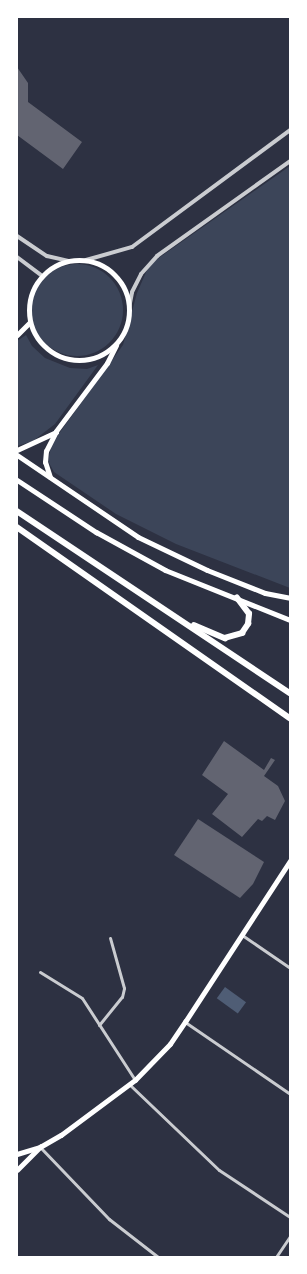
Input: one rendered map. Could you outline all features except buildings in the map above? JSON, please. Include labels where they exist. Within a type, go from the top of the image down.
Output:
[{"type":"highway","points":[[17,511],[290,693]]},
{"type":"highway","points":[[17,526],[290,718]]},
{"type":"highway","points":[[182,621],[225,638],[238,636],[246,630],[249,620],[247,609],[237,598]]},
{"type":"main road","points":[[50,477],[45,462],[46,451],[56,431],[107,363],[126,326],[129,308],[126,291],[116,276],[102,265],[86,260],[70,260],[54,266],[42,276],[31,296],[29,306],[30,322],[44,346],[68,359],[95,358],[117,342]]},
{"type":"main road","points":[[17,335],[30,322]]},
{"type":"main road","points":[[17,450],[56,431]]},
{"type":"main road","points":[[17,455],[138,537],[207,570],[266,593],[290,598]]},
{"type":"main road","points":[[17,480],[96,532],[165,570],[290,620]]},
{"type":"main road","points":[[17,1154],[40,1146],[61,1135],[130,1085],[170,1044],[290,862]]},
{"type":"main road","points":[[17,1170],[40,1146]]},
{"type":"street","points":[[86,260],[132,247],[290,130]]},
{"type":"street","points":[[129,308],[132,292],[140,274],[157,256],[290,161]]},
{"type":"street","points":[[17,236],[47,256],[70,260]]},
{"type":"street","points":[[17,257],[42,276]]},
{"type":"street","points":[[242,935],[290,968]]},
{"type":"street","points":[[99,1024],[122,997],[124,988],[110,938]]},
{"type":"street","points":[[40,972],[82,998],[135,1080]]},
{"type":"street","points":[[185,1022],[290,1094]]},
{"type":"street","points":[[130,1085],[219,1170],[290,1217]]},
{"type":"street","points":[[40,1146],[108,1218],[158,1257]]},
{"type":"street","points":[[276,1257],[290,1236]]},
{"type":"shaded area","points":[[290,166],[290,588],[176,544],[116,514],[54,472],[48,461],[51,447],[58,435],[123,345],[137,293],[147,270],[153,262]]},
{"type":"shaded area","points":[[77,264],[94,268],[109,278],[119,293],[123,310],[119,327],[109,342],[94,352],[77,356],[60,352],[45,342],[35,327],[31,310],[35,293],[45,278],[60,268]]},
{"type":"shaded area","points":[[26,335],[32,346],[45,358],[70,368],[87,369],[98,365],[55,424],[33,441],[17,446],[17,341]]},
{"type":"shaded area","points":[[225,987],[246,1002],[238,1014],[217,998]]}]
